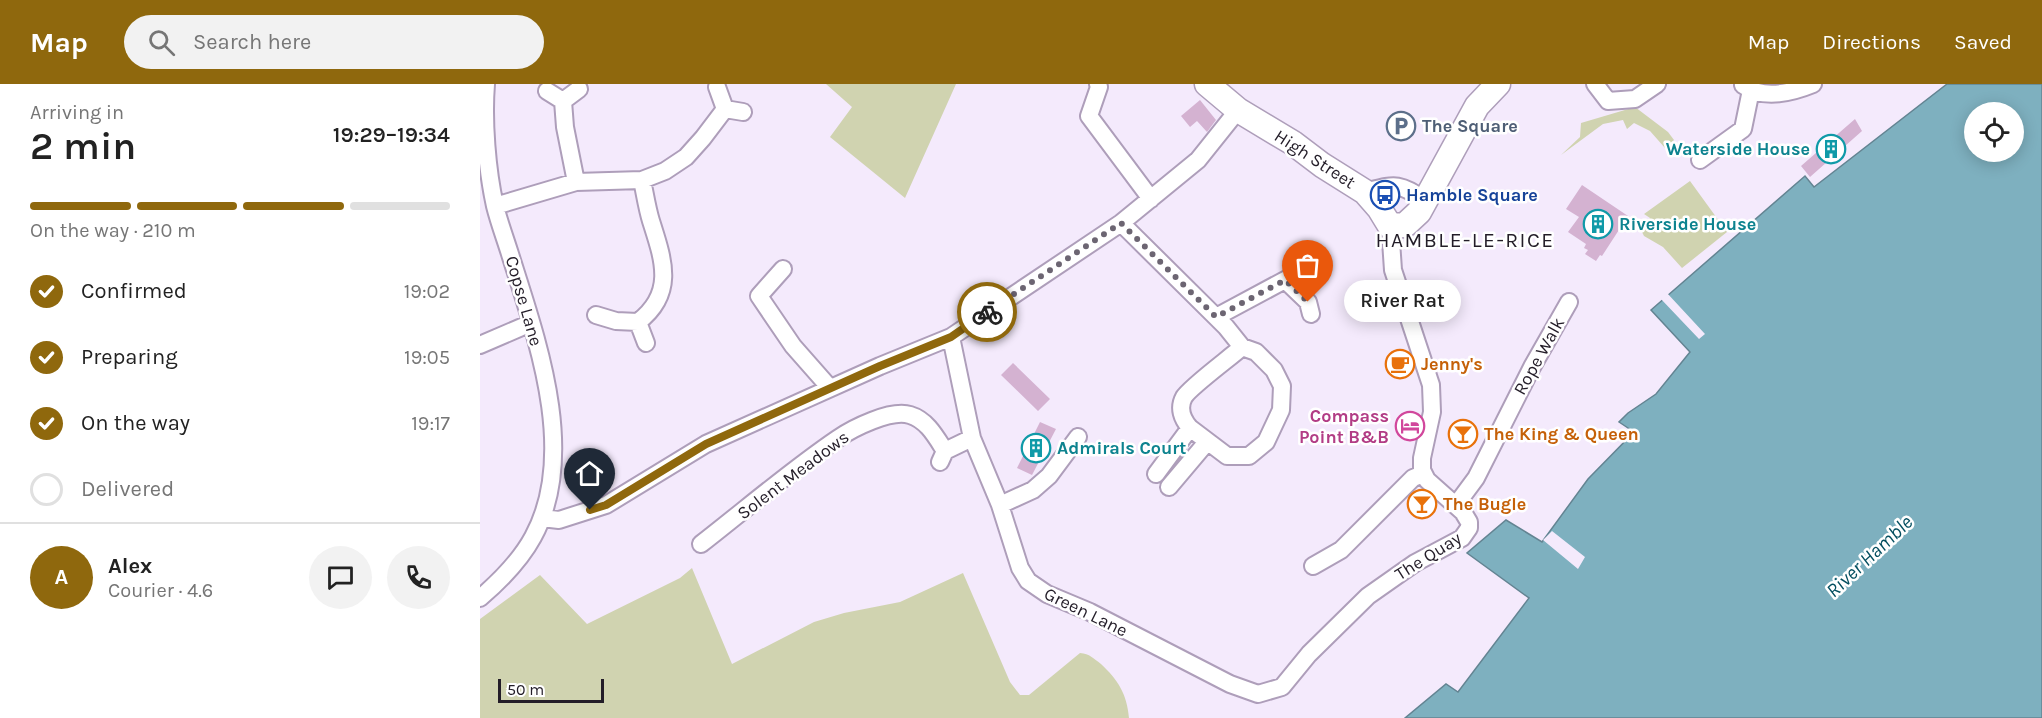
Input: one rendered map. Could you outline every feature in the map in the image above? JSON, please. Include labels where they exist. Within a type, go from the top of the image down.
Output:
[{"type":"main road","name":"High Street","points":[[1207,84],[1238,110],[1293,143],[1322,165],[1365,192]]},
{"type":"main road","points":[[1365,192],[1379,208],[1390,226],[1405,225],[1415,217],[1426,201],[1477,106],[1498,84]]},
{"type":"street","name":"Copse Lane","points":[[480,598],[519,559],[534,536],[542,518],[552,472],[552,429],[545,375],[495,206],[488,155],[486,84]]},
{"type":"street","points":[[1098,84],[1089,116],[1151,199]]},
{"type":"street","points":[[1595,84],[1608,101],[1635,99],[1657,84]]},
{"type":"street","points":[[1700,160],[1743,129],[1747,87],[1771,93],[1795,92],[1813,84]]},
{"type":"street","points":[[717,87],[725,109]]},
{"type":"street","points":[[563,101],[579,90]]},
{"type":"street","points":[[547,92],[563,101]]},
{"type":"street","points":[[563,101],[565,127],[576,182]]},
{"type":"street","points":[[495,206],[576,182],[642,180],[665,171],[686,157],[725,109]]},
{"type":"street","points":[[725,109],[742,112]]},
{"type":"street","points":[[542,518],[559,520],[606,505],[706,444],[951,337],[1121,223],[1198,160],[1238,110]]},
{"type":"street","points":[[596,315],[616,321],[638,322],[657,302],[664,278],[661,250],[642,180]]},
{"type":"street","name":"High Street","points":[[1365,192],[1394,184],[1407,188],[1426,201]]},
{"type":"street","points":[[1121,223],[1216,317],[1242,347],[1256,352],[1274,370],[1281,386],[1281,410],[1266,441],[1249,456],[1227,456],[1190,428],[1180,409],[1184,396],[1242,347]]},
{"type":"street","points":[[1313,566],[1341,550],[1410,481],[1423,474],[1421,465],[1432,412],[1431,385],[1393,270],[1390,226]]},
{"type":"street","points":[[783,269],[759,296],[793,346],[830,388]]},
{"type":"street","points":[[1216,317],[1285,280],[1308,302],[1311,314]]},
{"type":"street","name":"Rope Walk","points":[[1456,505],[1476,478],[1532,367],[1569,302]]},
{"type":"street","points":[[638,322],[646,343]]},
{"type":"street","points":[[480,345],[531,323]]},
{"type":"street","name":"Green Lane","points":[[951,337],[972,438],[1000,505],[1020,568],[1028,581],[1047,594],[1090,612],[1230,684],[1258,694],[1282,687]]},
{"type":"street","name":"Solent Meadows","points":[[701,544],[837,439],[878,419],[900,414],[911,415],[923,422],[933,432],[942,457],[972,438]]},
{"type":"street","points":[[1156,474],[1190,428]]},
{"type":"street","points":[[1000,505],[1032,490],[1049,476],[1078,437]]},
{"type":"street","points":[[1169,487],[1207,442]]},
{"type":"street","name":"The Quay","points":[[1282,687],[1309,654],[1368,596],[1415,563],[1456,541],[1466,533],[1469,522],[1456,505],[1434,488],[1423,474]]},
{"type":"green space","points":[[826,84],[956,84],[905,198],[830,137],[852,107]]},
{"type":"green space","points":[[1635,107],[1668,132],[1674,140],[1665,148],[1650,131],[1634,123],[1627,129],[1623,120],[1603,124],[1561,155],[1580,137],[1581,123]]},
{"type":"green space","points":[[1690,181],[1727,232],[1682,268],[1663,247],[1644,236],[1642,232],[1650,218],[1644,214]]},
{"type":"green space","points":[[692,568],[732,664],[814,622],[844,613],[900,602],[963,573],[1010,682],[1020,695],[1029,695],[1080,653],[1101,664],[1117,682],[1124,695],[1129,718],[480,718],[480,619],[540,575],[587,624],[680,578]]},
{"type":"water","name":"River Hamble","points":[[1947,84],[2042,84],[2042,718],[1405,718],[1446,684],[1458,692],[1529,598],[1467,553],[1506,520],[1542,542],[1588,479],[1634,432],[1619,422],[1656,394],[1690,352],[1651,310],[1805,176],[1814,187]]},
{"type":"pier","points":[[1667,293],[1705,334],[1699,339],[1660,298]]},
{"type":"pier","points":[[1552,531],[1585,557],[1578,569],[1543,540]]},
{"type":"building","points":[[1200,100],[1216,120],[1207,132],[1197,121],[1190,127],[1181,116]]},
{"type":"building","name":"Waterside House","points":[[1855,119],[1862,131],[1810,177],[1801,166]]},
{"type":"building","name":"Riverside House","points":[[1582,185],[1628,216],[1602,256],[1600,255],[1596,261],[1585,254],[1588,250],[1584,248],[1586,244],[1568,232],[1579,217],[1566,209]]},
{"type":"building","name":"Admirals Court","points":[[1013,363],[1050,399],[1038,411],[1001,375]]},
{"type":"building","name":"Admirals Court","points":[[1040,422],[1056,429],[1032,475],[1017,468]]},
{"type":"way so far","points":[[987,312],[1121,223],[1216,317],[1285,280],[1308,302]]},
{"type":"place","name":"The Square","points":[[1401,126]]},
{"type":"place","name":"Waterside House","points":[[1831,149]]},
{"type":"place","name":"Hamble Square","points":[[1385,195]]},
{"type":"place","name":"Riverside House","points":[[1598,224]]},
{"type":"place","name":"River Rat","points":[[1308,302]]},
{"type":"place","name":"Jenny's","points":[[1400,364]]},
{"type":"place","name":"Compass Point B&B","points":[[1410,426]]},
{"type":"place","name":"The King & Queen","points":[[1463,434]]},
{"type":"place","name":"Admirals Court","points":[[1036,448]]},
{"type":"place","name":"The Bugle","points":[[1422,504]]},
{"type":"district","name":"HAMBLE-LE-RICE","points":[[1465,240]]},
{"type":"route","points":[[590,510],[606,505],[706,444],[880,366],[951,337],[987,312]]}]
